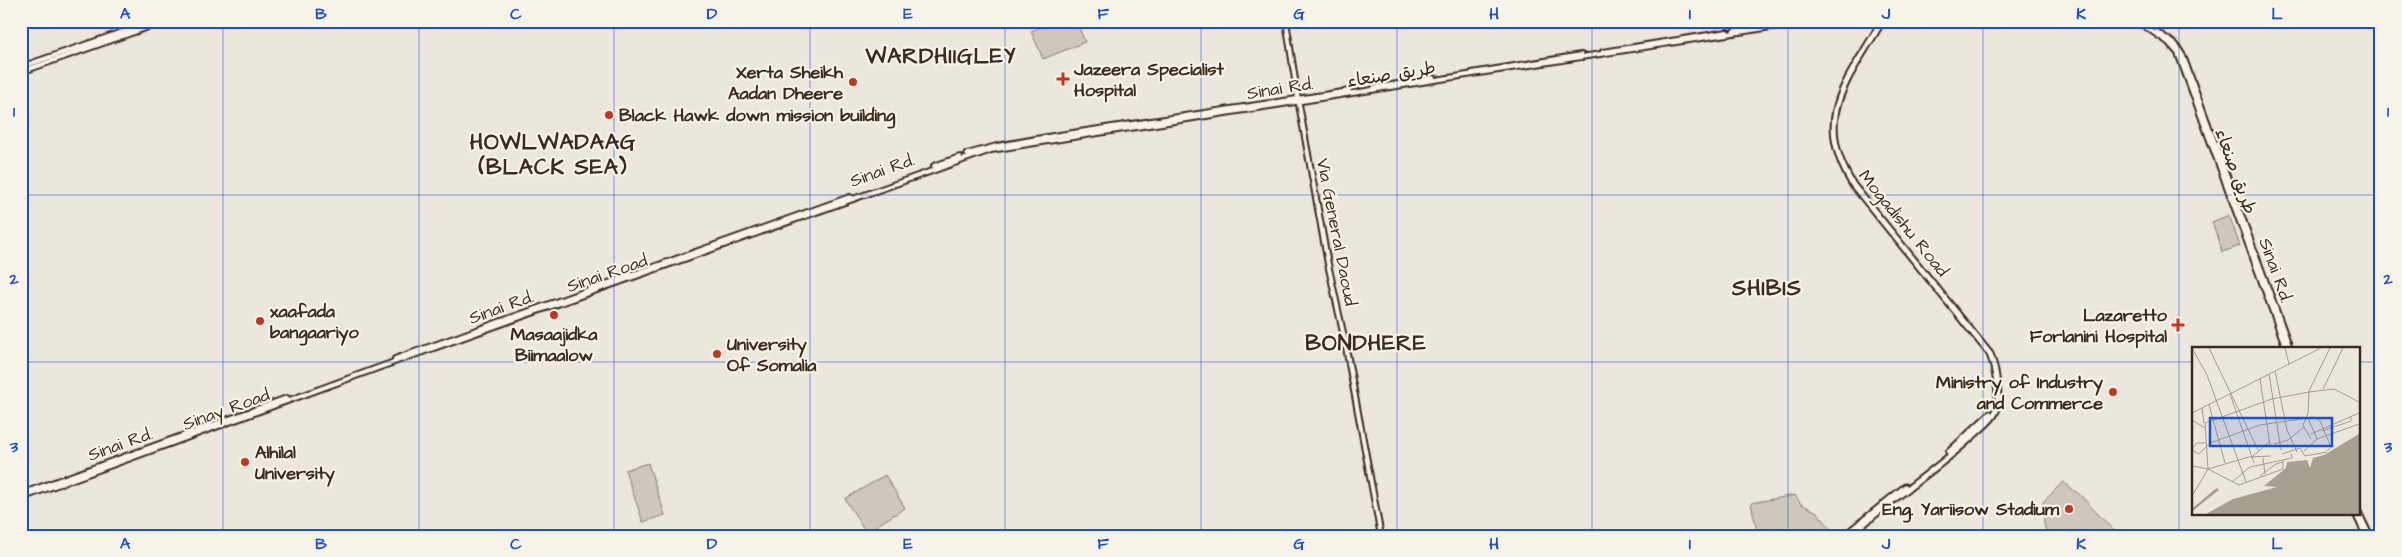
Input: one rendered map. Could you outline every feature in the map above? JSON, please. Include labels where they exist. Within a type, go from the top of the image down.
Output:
[{"type":"highway","name":"Mogadishu Road","points":[[1844,536],[1893,499],[1997,409],[1996,378],[1990,354],[1853,185],[1839,160],[1834,125],[1840,94],[1845,81],[1882,21]]},
{"type":"highway","name":"Mogadishu Road","points":[[1850,536],[1876,512]]},
{"type":"main road","points":[[21,67],[154,21]]},
{"type":"main road","points":[[21,72],[164,21]]},
{"type":"main road","name":"Via General Daoud","points":[[1286,21],[1298,100],[1328,264],[1344,337],[1381,536]]},
{"type":"main road","points":[[1749,30],[1791,21]]},
{"type":"main road","name":"طريق صنعاء","points":[[977,154],[998,148],[1081,133],[1810,21]]},
{"type":"main road","name":"طريق صنعاء","points":[[2137,21],[2172,45],[2178,53],[2286,347]]},
{"type":"main road","name":"Sinai Rd.","points":[[2141,21],[2173,43],[2183,56],[2290,347]]},
{"type":"main road","name":"Sinai Rd.","points":[[21,496],[990,147],[1081,133]]},
{"type":"main road","name":"Sinay Road","points":[[21,496],[977,154]]},
{"type":"main road","points":[[2355,514],[2366,536]]},
{"type":"main road","points":[[2359,514],[2370,536]]},
{"type":"shaded area","points":[[1055,21],[1076,21],[1085,42],[1043,59],[1031,31]]},
{"type":"shaded area","points":[[2229,215],[2240,246],[2222,252],[2212,222]]},
{"type":"shaded area","points":[[648,463],[665,515],[643,522],[625,470]]},
{"type":"shaded area","points":[[885,475],[905,508],[866,532],[845,499]]},
{"type":"shaded area","name":"Eng. Yariisow Stadium","points":[[2063,482],[2080,495],[2116,533],[2116,536],[2049,536],[2044,525],[2046,506],[2043,505],[2043,502]]},
{"type":"shaded area","points":[[1795,495],[1801,504],[1817,512],[1837,536],[1758,536],[1751,503]]},
{"type":"place","name":"Jazeera Specialist Hospital","points":[[1063,79]]},
{"type":"place","name":"Xerta Sheikh Aadan Dheere","points":[[853,82]]},
{"type":"place","name":"Black Hawk down mission building","points":[[609,115]]},
{"type":"place","name":"Masaajidka Biimaalow","points":[[554,315]]},
{"type":"place","name":"xaafada bangaariyo","points":[[260,321]]},
{"type":"place","name":"Lazaretto Forlanini Hospital","points":[[2178,325]]},
{"type":"place","name":"University Of Somalia","points":[[717,354]]},
{"type":"place","name":"Ministry of Industry and Commerce","points":[[2113,392]]},
{"type":"place","name":"Alhilal University","points":[[245,462]]},
{"type":"place","name":"Eng. Yariisow Stadium","points":[[2069,509]]},
{"type":"district","name":"WARDHIIGLEY","points":[[941,55]]},
{"type":"district","name":"HOWLWADAAG (BLACK SEA)","points":[[553,154]]},
{"type":"district","name":"SHIBIS","points":[[1767,287]]},
{"type":"district","name":"BONDHERE","points":[[1366,342]]}]
